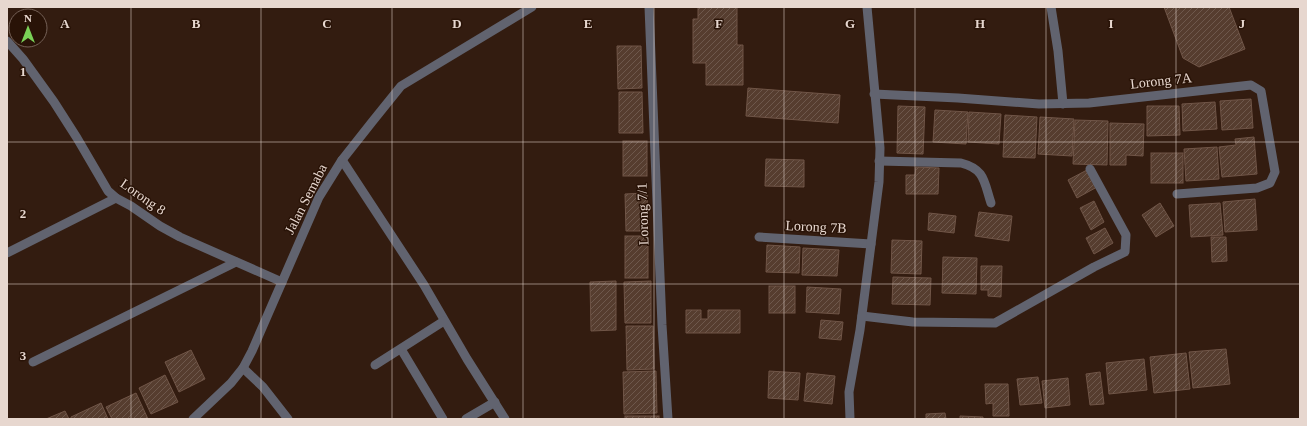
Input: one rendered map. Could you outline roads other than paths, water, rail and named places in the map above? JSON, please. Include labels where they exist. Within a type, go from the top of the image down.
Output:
[{"type":"street","name":"Jalan Semaba","points":[[193,419],[231,383],[243,368],[319,197],[342,160],[401,86],[532,7]]},
{"type":"street","name":"Lorong 7/1","points":[[649,7],[662,317],[668,419]]},
{"type":"street","points":[[850,419],[849,392],[862,316],[879,182],[880,148],[867,7]]},
{"type":"street","points":[[1051,7],[1058,51],[1063,104]]},
{"type":"street","name":"Lorong 8","points":[[7,40],[23,59],[54,102],[108,191],[116,198],[180,237],[282,282]]},
{"type":"street","name":"Lorong 7A","points":[[874,94],[1039,104],[1063,104],[1089,103],[1251,85],[1257,87],[1261,91],[1275,172],[1270,183],[1257,188],[1177,194]]},
{"type":"street","points":[[342,160],[424,285],[444,321],[505,419]]},
{"type":"street","points":[[879,161],[961,163],[972,165],[981,173],[991,203]]},
{"type":"street","points":[[862,316],[913,322],[995,323],[1094,267],[1125,252],[1126,235],[1090,169]]},
{"type":"street","points":[[7,253],[116,198]]},
{"type":"street","name":"Lorong 7B","points":[[759,238],[871,244]]},
{"type":"street","points":[[33,362],[236,262]]},
{"type":"street","points":[[375,365],[444,321]]},
{"type":"street","points":[[401,349],[443,419]]},
{"type":"street","points":[[243,368],[263,387],[288,419]]},
{"type":"street","points":[[466,419],[495,402]]}]
